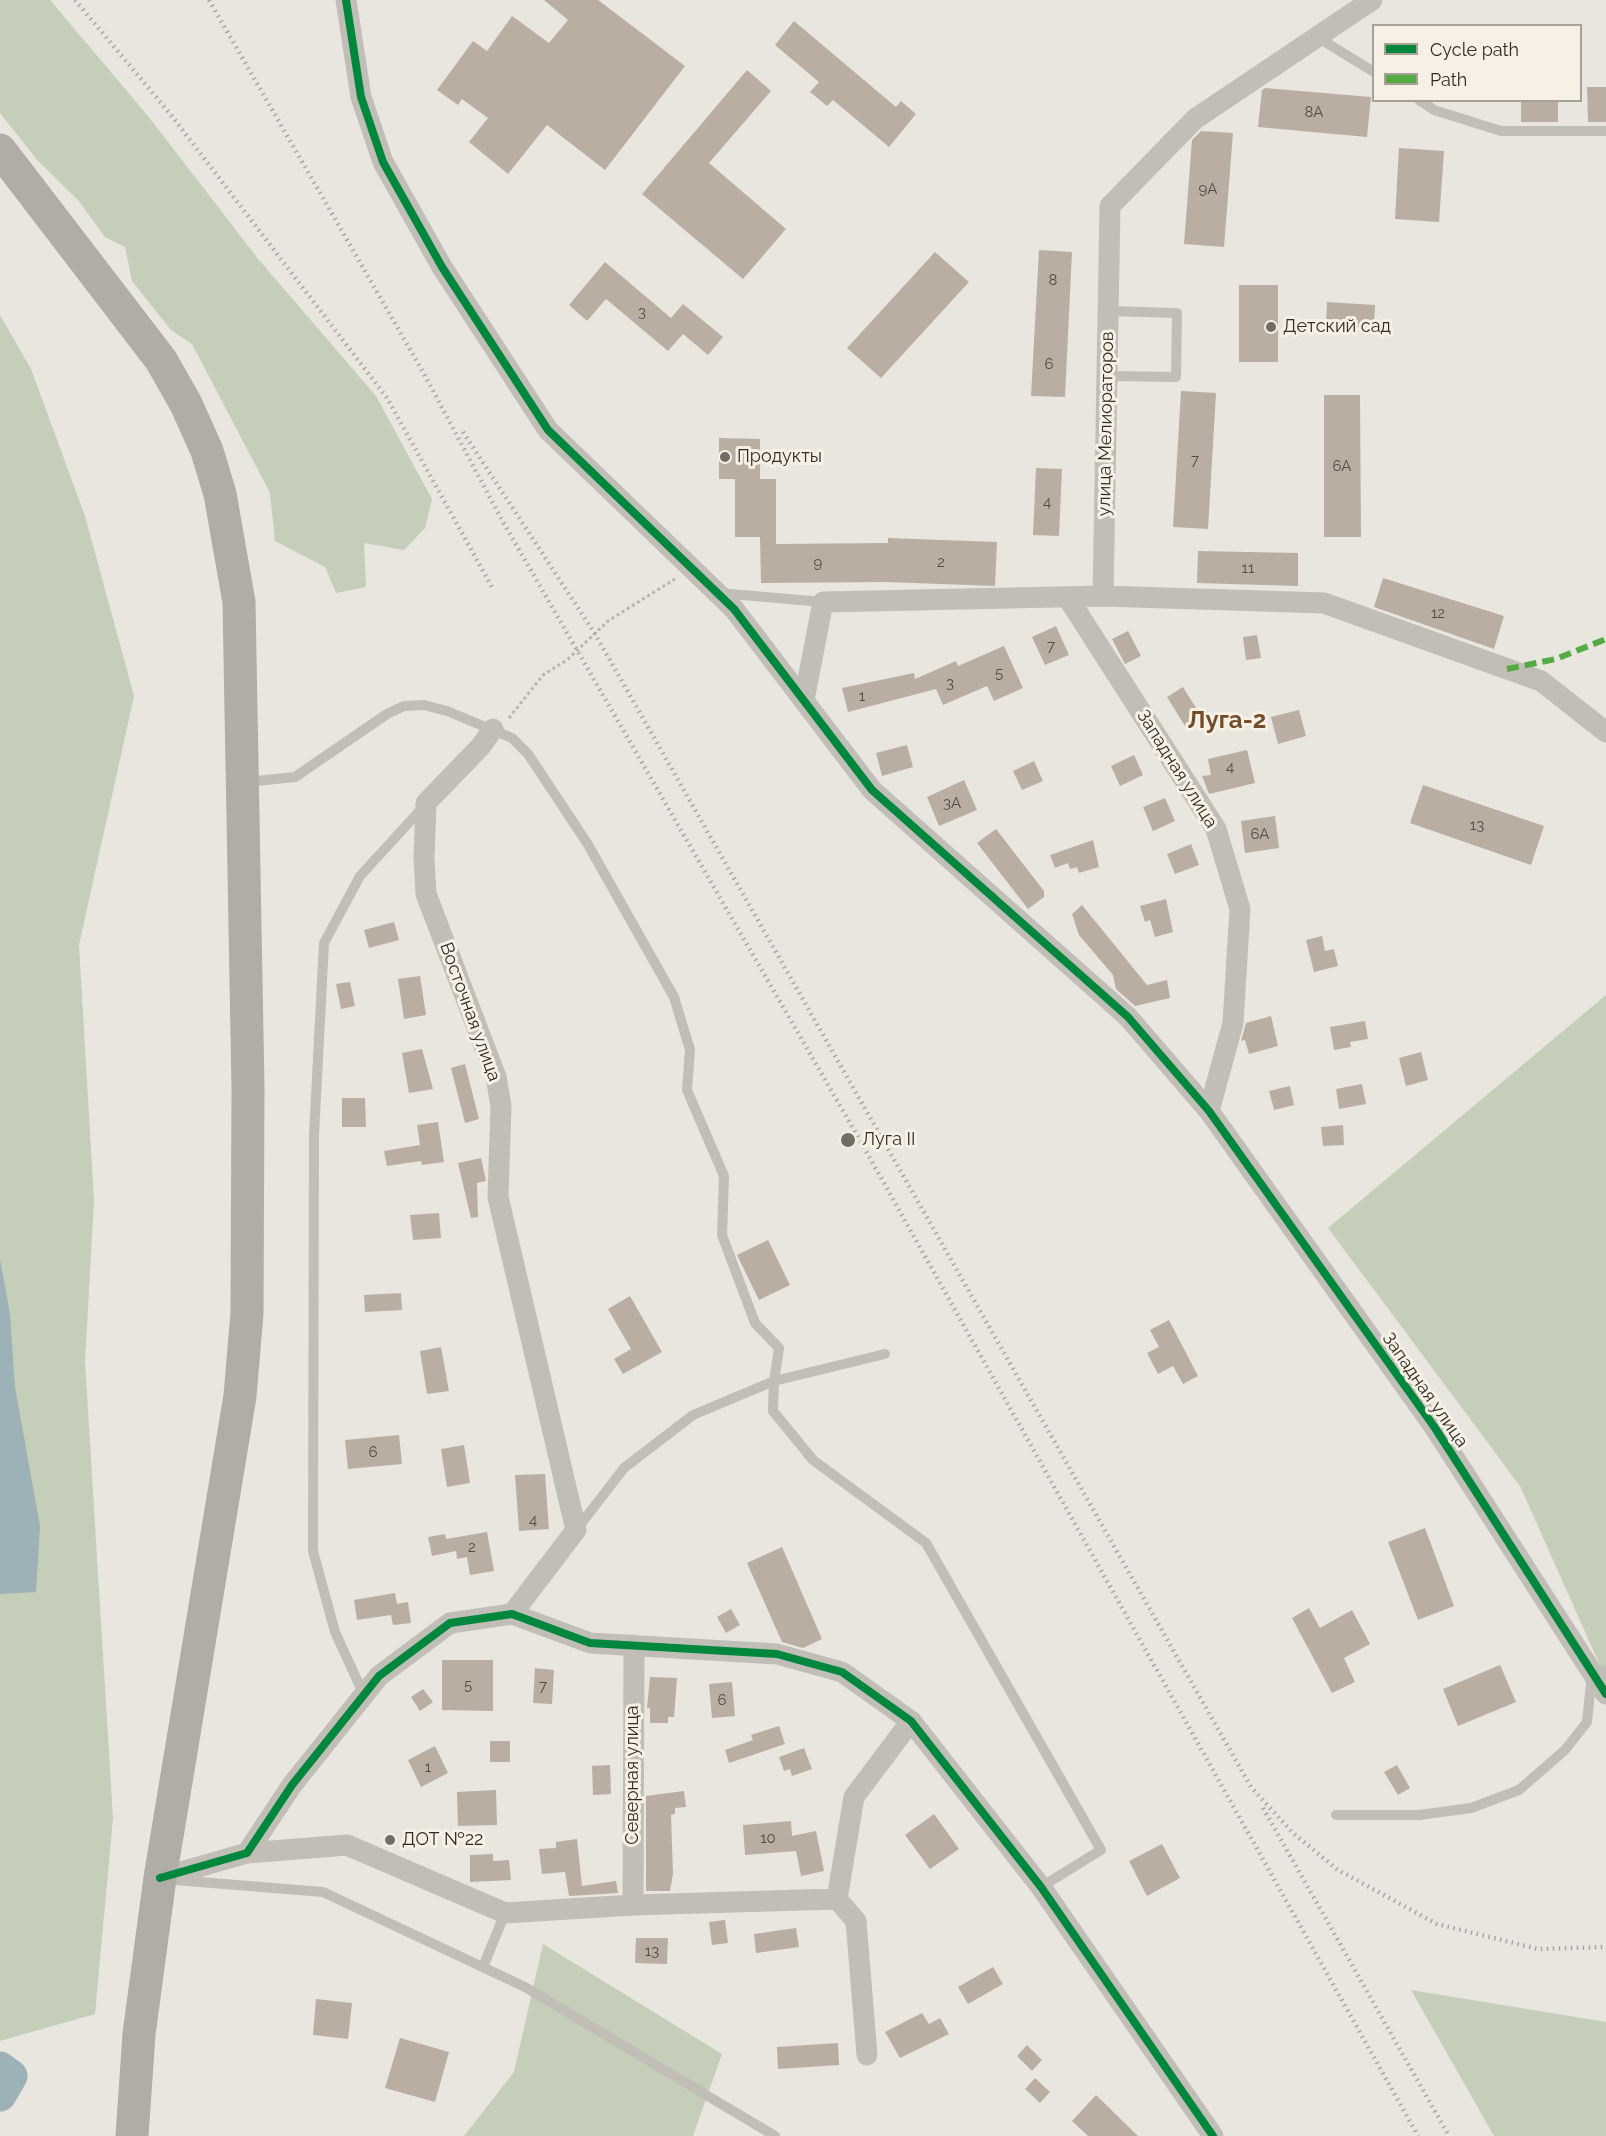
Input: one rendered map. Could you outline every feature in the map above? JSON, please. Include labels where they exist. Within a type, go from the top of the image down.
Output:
[{"type":"main road","points":[[0,150],[161,360],[186,404],[207,451],[220,494],[239,602],[248,1131],[247,1313],[240,1396],[160,1878],[140,2034],[132,2136]]},
{"type":"street","points":[[346,0],[361,97],[383,162],[442,267],[548,430],[734,609],[872,790],[1128,1017],[1209,1111]]},
{"type":"street","name":"улица Мелиораторов","points":[[1103,596],[1110,206],[1195,119],[1372,0]]},
{"type":"street","points":[[804,700],[823,602],[1103,596],[1324,603],[1541,681],[1606,732]]},
{"type":"street","name":"Западная улица","points":[[1068,598],[1216,829],[1240,909],[1233,1023],[1209,1111],[1434,1428],[1599,1672],[1606,1694]]},
{"type":"street","points":[[426,803],[493,729]]},
{"type":"street","name":"Восточная улица","points":[[426,803],[426,894],[496,1077],[501,1106],[498,1197],[576,1530]]},
{"type":"street","points":[[512,1614],[576,1530]]},
{"type":"street","points":[[248,1852],[292,1785],[379,1676],[450,1623],[512,1614],[590,1643],[777,1654],[842,1672],[911,1721],[1041,1887],[1213,2136]]},
{"type":"street","name":"Северная улица","points":[[633,1905],[634,1646]]},
{"type":"street","points":[[837,1899],[854,1797],[911,1721]]},
{"type":"street","points":[[160,1878],[248,1852],[347,1845],[505,1913],[633,1905],[837,1899]]},
{"type":"street","points":[[837,1899],[856,1921],[867,2055]]},
{"type":"lane","points":[[1317,37],[1372,71]]},
{"type":"lane","points":[[1422,102],[1434,110],[1501,131],[1606,131]]},
{"type":"lane","points":[[1107,376],[1176,377],[1177,313],[1108,311]]},
{"type":"lane","points":[[717,592],[823,602]]},
{"type":"lane","points":[[242,782],[295,777],[387,714],[404,706],[424,705],[447,711],[512,738],[528,754],[587,843],[674,998],[690,1050],[687,1090],[724,1176],[722,1235],[755,1323],[779,1348],[774,1380],[773,1411],[813,1460],[926,1543],[1082,1813],[1101,1850],[1041,1887]]},
{"type":"lane","points":[[364,1695],[335,1632],[313,1551],[314,1135],[324,943],[360,876],[426,803]]},
{"type":"lane","points":[[576,1530],[624,1468],[693,1415],[774,1380],[885,1354]]},
{"type":"lane","points":[[1336,1815],[1419,1815],[1471,1809],[1519,1790],[1565,1750],[1587,1722],[1599,1672]]},
{"type":"lane","points":[[160,1878],[323,1892],[525,1987],[775,2136]]},
{"type":"lane","points":[[483,1967],[505,1913]]},
{"type":"path","points":[[493,729],[505,723],[543,675],[567,660],[608,621],[692,568]]},
{"type":"green space","points":[[0,0],[50,0],[148,116],[259,260],[376,396],[432,499],[425,528],[404,550],[364,543],[366,587],[336,593],[325,567],[275,541],[270,493],[192,344],[171,330],[132,281],[125,247],[105,237],[78,200],[38,161],[0,113]]},
{"type":"green space","points":[[0,315],[31,369],[85,516],[134,696],[79,945],[94,1201],[85,1362],[113,1818],[95,2014],[0,2041]]},
{"type":"green space","points":[[1606,995],[1606,1679],[1520,1486],[1328,1228]]},
{"type":"green space","points":[[543,1944],[722,2054],[693,2136],[464,2136],[514,2072]]},
{"type":"green space","points":[[1411,1990],[1606,2022],[1606,2136],[1494,2136]]},
{"type":"water","points":[[0,1259],[10,1314],[15,1387],[40,1526],[36,1592],[0,1594]]},
{"type":"building","points":[[544,0],[598,0],[685,66],[605,170],[547,125],[508,174],[469,142],[488,118],[462,99],[458,105],[437,90],[473,41],[487,51],[512,16],[549,43],[568,20]]},
{"type":"building","points":[[794,21],[896,107],[901,101],[916,114],[889,147],[833,100],[827,106],[810,92],[819,82],[775,45]]},
{"type":"building","points":[[747,70],[771,91],[709,163],[786,229],[743,279],[642,194]]},
{"type":"building","points":[[1587,87],[1606,87],[1606,122],[1588,122]]},
{"type":"building","points":[[1265,88],[1371,97],[1367,137],[1258,127],[1262,90]]},
{"type":"building","points":[[1521,102],[1558,102],[1558,122],[1521,122]]},
{"type":"building","points":[[1201,131],[1233,133],[1224,247],[1184,244],[1192,140]]},
{"type":"building","points":[[1399,148],[1444,151],[1439,222],[1395,219]]},
{"type":"building","points":[[1039,250],[1072,252],[1065,397],[1031,396]]},
{"type":"building","points":[[935,252],[969,282],[881,378],[847,348]]},
{"type":"building","points":[[605,262],[671,318],[683,304],[723,337],[708,355],[683,334],[668,351],[606,299],[587,321],[569,305]]},
{"type":"building","points":[[1239,285],[1278,285],[1278,362],[1239,362]]},
{"type":"building","points":[[1327,302],[1375,305],[1374,328],[1326,326]]},
{"type":"building","points":[[1181,391],[1216,393],[1208,529],[1173,527]]},
{"type":"building","points":[[1324,395],[1360,395],[1361,537],[1324,537]]},
{"type":"building","points":[[719,438],[760,439],[760,479],[776,479],[776,544],[888,543],[888,538],[997,542],[995,586],[886,582],[761,583],[760,537],[735,537],[735,479],[719,479]]},
{"type":"building","points":[[1036,468],[1062,469],[1059,536],[1033,535]]},
{"type":"building","points":[[1198,551],[1298,553],[1298,586],[1197,583]]},
{"type":"building","points":[[1383,578],[1504,616],[1494,649],[1374,607]]},
{"type":"building","points":[[1056,626],[1069,655],[1045,665],[1032,637]]},
{"type":"building","points":[[1128,631],[1141,656],[1125,664],[1112,639]]},
{"type":"building","points":[[1257,635],[1261,658],[1246,660],[1243,637]]},
{"type":"building","points":[[1004,646],[1023,688],[994,701],[987,686],[943,705],[936,689],[848,712],[842,688],[914,673],[915,679],[956,661],[958,666]]},
{"type":"building","points":[[1183,687],[1201,716],[1185,726],[1167,697]]},
{"type":"building","points":[[1299,710],[1306,736],[1278,744],[1271,717]]},
{"type":"building","points":[[907,745],[913,767],[882,776],[876,753]]},
{"type":"building","points":[[1247,750],[1255,783],[1209,794],[1202,776],[1211,775],[1208,759]]},
{"type":"building","points":[[1134,755],[1143,775],[1120,786],[1111,766]]},
{"type":"building","points":[[1034,761],[1043,781],[1022,790],[1013,771]]},
{"type":"building","points":[[964,780],[977,810],[939,826],[927,797]]},
{"type":"building","points":[[1423,785],[1544,826],[1531,865],[1410,823]]},
{"type":"building","points":[[1165,798],[1175,821],[1153,831],[1143,807]]},
{"type":"building","points":[[1275,816],[1279,848],[1245,853],[1241,821]]},
{"type":"building","points":[[996,829],[1044,891],[1044,897],[1028,909],[977,843]]},
{"type":"building","points":[[1093,840],[1099,867],[1079,873],[1077,867],[1070,869],[1068,863],[1055,868],[1050,855]]},
{"type":"building","points":[[1191,844],[1199,865],[1175,874],[1167,854]]},
{"type":"building","points":[[1166,899],[1173,932],[1155,937],[1150,920],[1145,922],[1140,906]]},
{"type":"building","points":[[1082,905],[1147,985],[1167,980],[1170,998],[1135,1006],[1116,989],[1113,975],[1079,935],[1072,914]]},
{"type":"building","points":[[394,922],[399,940],[369,948],[364,930]]},
{"type":"building","points":[[1322,936],[1325,951],[1334,949],[1338,966],[1314,972],[1306,940]]},
{"type":"building","points":[[420,976],[426,1015],[404,1019],[398,979]]},
{"type":"building","points":[[350,982],[355,1006],[341,1009],[336,984]]},
{"type":"building","points":[[1271,1016],[1278,1046],[1249,1054],[1245,1040],[1241,1041],[1246,1023]]},
{"type":"building","points":[[1365,1021],[1368,1039],[1350,1042],[1351,1047],[1334,1050],[1330,1027]]},
{"type":"building","points":[[422,1049],[433,1089],[409,1093],[402,1053]]},
{"type":"building","points":[[1421,1052],[1428,1080],[1406,1086],[1399,1058]]},
{"type":"building","points":[[465,1064],[479,1119],[465,1123],[451,1068]]},
{"type":"building","points":[[1362,1084],[1366,1104],[1339,1109],[1336,1089]]},
{"type":"building","points":[[1290,1086],[1294,1105],[1274,1110],[1269,1091]]},
{"type":"building","points":[[342,1098],[365,1098],[366,1127],[342,1127]]},
{"type":"building","points":[[438,1122],[444,1162],[422,1165],[421,1161],[387,1166],[384,1151],[420,1145],[417,1125]]},
{"type":"building","points":[[1343,1125],[1344,1145],[1323,1146],[1321,1127]]},
{"type":"building","points":[[481,1158],[486,1181],[477,1183],[478,1217],[471,1218],[458,1163]]},
{"type":"building","points":[[439,1213],[441,1238],[413,1240],[410,1215]]},
{"type":"building","points":[[768,1240],[790,1285],[759,1300],[737,1255]]},
{"type":"building","points":[[401,1293],[402,1310],[365,1312],[364,1295]]},
{"type":"building","points":[[630,1296],[662,1352],[623,1374],[614,1359],[631,1349],[608,1309]]},
{"type":"building","points":[[1169,1320],[1198,1376],[1183,1384],[1173,1366],[1158,1374],[1147,1353],[1159,1347],[1150,1330]]},
{"type":"building","points":[[441,1347],[449,1391],[427,1394],[420,1351]]},
{"type":"building","points":[[399,1435],[402,1464],[348,1469],[345,1440]]},
{"type":"building","points":[[464,1445],[470,1483],[447,1487],[441,1449]]},
{"type":"building","points":[[545,1474],[549,1529],[519,1531],[515,1475]]},
{"type":"building","points":[[1425,1528],[1454,1606],[1418,1620],[1388,1542]]},
{"type":"building","points":[[487,1532],[494,1571],[470,1575],[467,1557],[457,1559],[456,1551],[432,1556],[428,1537],[445,1534],[446,1539]]},
{"type":"building","points":[[782,1547],[822,1639],[803,1648],[782,1642],[747,1563]]},
{"type":"building","points":[[395,1593],[397,1604],[408,1602],[411,1623],[393,1625],[391,1615],[357,1620],[354,1600]]},
{"type":"building","points":[[1309,1608],[1320,1628],[1352,1610],[1370,1644],[1344,1658],[1355,1682],[1332,1693],[1292,1618]]},
{"type":"building","points":[[731,1609],[740,1625],[726,1633],[717,1617]]},
{"type":"building","points":[[442,1660],[493,1660],[493,1711],[442,1710]]},
{"type":"building","points":[[1500,1665],[1516,1702],[1458,1726],[1443,1689]]},
{"type":"building","points":[[535,1668],[554,1670],[552,1704],[533,1703]]},
{"type":"building","points":[[650,1677],[677,1678],[674,1717],[668,1717],[668,1723],[650,1723],[650,1708],[647,1708]]},
{"type":"building","points":[[732,1682],[735,1716],[712,1718],[709,1684]]},
{"type":"building","points":[[423,1689],[433,1702],[420,1711],[411,1697]]},
{"type":"building","points":[[779,1726],[785,1744],[729,1763],[725,1750],[753,1740],[751,1735]]},
{"type":"building","points":[[490,1741],[510,1741],[510,1762],[490,1762]]},
{"type":"building","points":[[435,1746],[448,1773],[421,1787],[408,1760]]},
{"type":"building","points":[[804,1748],[812,1769],[792,1776],[790,1769],[784,1771],[779,1757]]},
{"type":"building","points":[[610,1765],[611,1794],[593,1795],[592,1766]]},
{"type":"building","points":[[1397,1765],[1410,1788],[1398,1795],[1384,1772]]},
{"type":"building","points":[[496,1790],[497,1825],[458,1826],[457,1792]]},
{"type":"building","points":[[684,1791],[686,1807],[675,1808],[675,1814],[671,1815],[673,1874],[670,1891],[646,1891],[646,1796]]},
{"type":"building","points":[[934,1814],[959,1849],[930,1869],[905,1835]]},
{"type":"building","points":[[791,1821],[792,1836],[816,1831],[824,1871],[801,1876],[796,1851],[745,1855],[743,1825]]},
{"type":"building","points":[[577,1839],[582,1886],[616,1881],[618,1893],[569,1896],[565,1872],[542,1874],[539,1849],[556,1848],[556,1842]]},
{"type":"building","points":[[1162,1844],[1180,1878],[1147,1896],[1129,1861]]},
{"type":"building","points":[[493,1854],[493,1861],[509,1860],[511,1880],[470,1882],[470,1855]]},
{"type":"building","points":[[725,1920],[728,1943],[712,1945],[709,1922]]},
{"type":"building","points":[[796,1928],[799,1947],[756,1953],[754,1934]]},
{"type":"building","points":[[636,1938],[668,1938],[667,1964],[635,1963]]},
{"type":"building","points":[[993,1967],[1003,1984],[968,2004],[958,1987]]},
{"type":"building","points":[[316,1999],[352,2003],[348,2039],[313,2035]]},
{"type":"building","points":[[922,2013],[929,2024],[940,2018],[949,2034],[900,2058],[885,2032]]},
{"type":"building","points":[[400,2038],[449,2052],[435,2102],[385,2088]]},
{"type":"building","points":[[838,2043],[839,2065],[778,2069],[777,2047]]},
{"type":"building","points":[[1027,2045],[1042,2060],[1032,2071],[1017,2056]]},
{"type":"building","points":[[1035,2078],[1050,2092],[1040,2103],[1025,2089]]},
{"type":"building","points":[[1096,2095],[1138,2136],[1088,2136],[1072,2121]]},
{"type":"waterway","points":[[0,2068],[11,2076],[0,2095]]},
{"type":"railway","points":[[75,0],[171,115],[387,398],[492,587]]},
{"type":"railway","points":[[209,0],[423,372],[503,522],[857,1135],[1418,2136]]},
{"type":"railway","points":[[463,432],[595,634],[1251,1787],[1293,1833],[1338,1870],[1437,1924],[1538,1949],[1606,1947]]},
{"type":"railway","points":[[1263,1808],[1449,2136]]},
{"type":"marked path","points":[[1507,669],[1556,659],[1606,639]]},
{"type":"cycle path","points":[[346,0],[361,97],[383,162],[442,267],[548,430],[734,609],[872,790],[1128,1017],[1209,1111],[1435,1428],[1606,1694]]},
{"type":"cycle path","points":[[160,1878],[247,1853],[292,1785],[379,1676],[450,1623],[512,1614],[590,1643],[777,1654],[842,1672],[911,1721],[1041,1887],[1213,2136]]},
{"type":"place","name":"Детский сад","points":[[1271,327]]},
{"type":"place","name":"Продукты","points":[[725,457]]},
{"type":"place","name":"Луга II","points":[[848,1140]]},
{"type":"place","name":"ДОТ №22","points":[[390,1840]]},
{"type":"district","name":"Луга-2","points":[[1227,721]]}]
